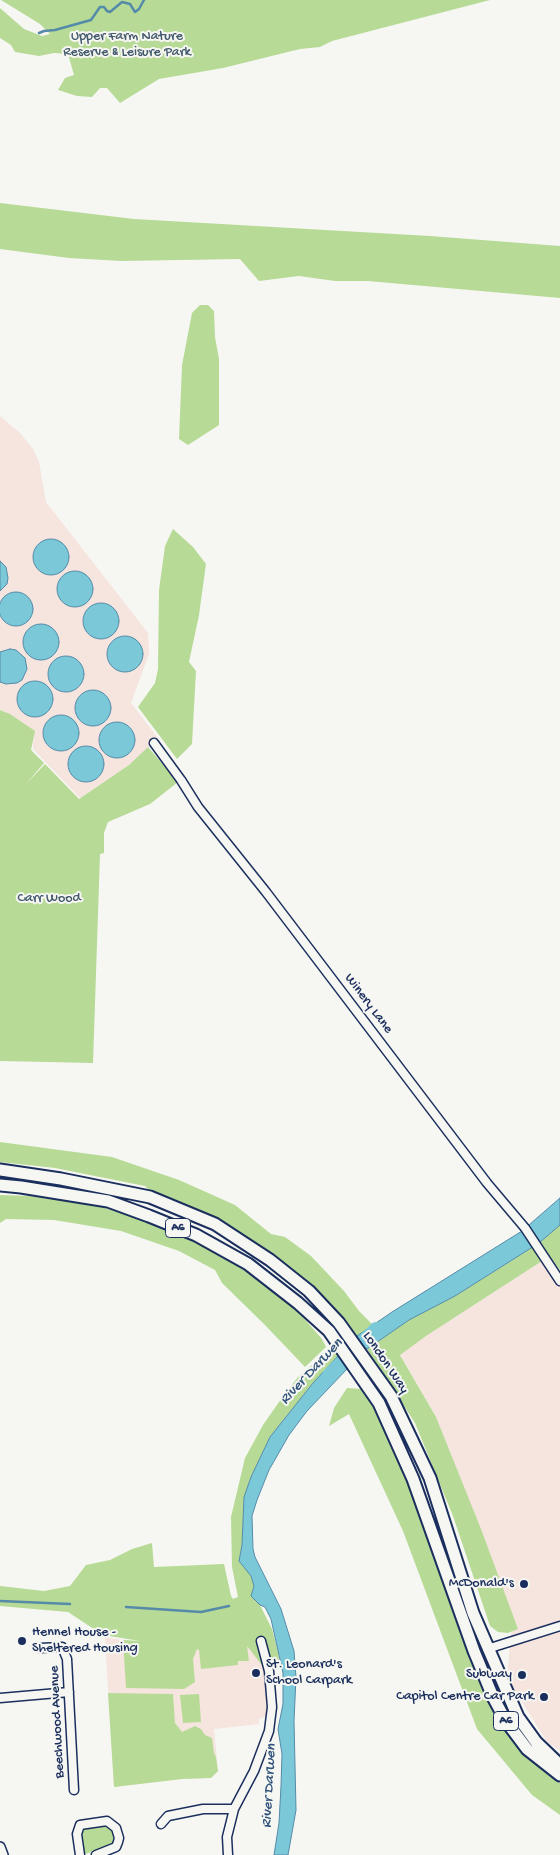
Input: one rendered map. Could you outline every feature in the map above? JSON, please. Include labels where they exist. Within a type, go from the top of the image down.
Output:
[{"type":"highway","name":"London Way","points":[[0,1170],[61,1179],[150,1198],[215,1224],[270,1260],[310,1291],[339,1323],[391,1396],[430,1478],[473,1613],[518,1717],[536,1742],[560,1765]]},
{"type":"highway","name":"London Way","points":[[0,1186],[21,1187],[108,1201],[196,1236],[248,1264],[298,1303],[329,1331],[379,1403],[413,1479],[474,1652],[493,1697],[506,1721],[527,1748],[560,1775]]},
{"type":"highway","points":[[474,1652],[487,1648]]},
{"type":"main road","points":[[0,1847],[3,1855]]},
{"type":"street","name":"Winery Lane","points":[[154,743],[198,806],[266,892],[487,1183],[526,1230],[560,1281]]},
{"type":"street","points":[[487,1648],[560,1626]]},
{"type":"street","points":[[228,1855],[227,1837],[234,1809],[254,1771],[269,1731],[272,1707],[269,1670],[261,1641]]},
{"type":"street","name":"Beechwood Avenue","points":[[40,1648],[62,1647],[67,1658],[74,1790]]},
{"type":"street","points":[[0,1698],[69,1692]]},
{"type":"street","points":[[161,1824],[168,1816],[196,1810],[234,1809]]},
{"type":"street","points":[[80,1855],[77,1834],[80,1825],[108,1821],[116,1828],[119,1838],[118,1842],[116,1847],[96,1855]]},
{"type":"shaded area","points":[[0,416],[20,433],[33,449],[39,462],[46,502],[148,633],[149,654],[131,703],[158,738],[129,765],[80,798],[33,749],[34,731],[10,714],[0,710]]},
{"type":"shaded area","points":[[542,1261],[560,1286],[560,1751],[547,1742],[507,1678],[511,1633],[517,1627],[436,1417],[400,1354]]},
{"type":"shaded area","points":[[251,1631],[267,1672],[269,1706],[267,1716],[259,1719],[259,1724],[214,1729],[218,1771],[211,1778],[182,1779],[114,1787],[105,1637],[132,1642],[164,1642]]},
{"type":"green space","name":"Upper Farm Nature Reserve & Leisure Park","points":[[1,0],[490,0],[332,41],[320,47],[300,49],[223,68],[159,79],[120,103],[107,88],[100,88],[92,97],[77,96],[58,90],[65,78],[74,75],[68,54],[54,53],[39,56],[15,52],[11,45],[0,38],[0,8],[24,29],[42,36],[50,34],[40,24]]},
{"type":"green space","points":[[0,203],[134,219],[430,236],[560,246],[560,298],[368,281],[335,281],[299,276],[259,281],[240,259],[121,261],[69,258],[0,249]]},
{"type":"green space","points":[[200,305],[208,305],[214,311],[215,337],[219,359],[219,425],[188,445],[179,439],[182,365],[192,313]]},
{"type":"green space","points":[[173,529],[193,547],[206,564],[199,615],[189,662],[196,671],[192,744],[177,759],[138,707],[155,683],[158,669],[159,590],[165,546]]},
{"type":"green space","name":"Carr Wood","points":[[0,710],[10,714],[35,731],[31,750],[44,763],[26,784],[45,764],[79,799],[129,765],[148,747],[178,782],[150,804],[108,822],[104,833],[104,853],[100,854],[93,1063],[0,1061]]},
{"type":"green space","points":[[0,1142],[112,1157],[179,1180],[235,1205],[271,1234],[285,1237],[311,1256],[373,1325],[357,1336],[334,1308],[296,1272],[261,1246],[209,1215],[149,1190],[145,1186],[55,1168],[0,1162]]},
{"type":"green space","points":[[0,1195],[31,1196],[95,1205],[157,1224],[178,1233],[233,1263],[270,1288],[301,1315],[322,1339],[326,1347],[305,1367],[222,1283],[215,1270],[179,1251],[121,1231],[54,1220],[6,1219],[0,1223]]},
{"type":"green space","points":[[560,1225],[560,1270],[539,1243]]},
{"type":"green space","points":[[533,1247],[542,1261],[400,1355],[436,1417],[481,1529],[518,1629],[508,1633],[498,1632],[490,1626],[453,1516],[415,1423],[367,1349],[409,1320],[455,1296]]},
{"type":"green space","points":[[332,1348],[338,1356],[313,1383],[270,1437],[251,1477],[244,1497],[242,1545],[239,1561],[251,1576],[254,1586],[251,1596],[260,1605],[272,1629],[279,1660],[275,1667],[261,1664],[247,1646],[249,1661],[238,1661],[238,1665],[201,1669],[199,1650],[197,1649],[193,1659],[195,1682],[184,1689],[126,1688],[123,1640],[140,1641],[103,1635],[68,1612],[0,1606],[0,1586],[44,1591],[70,1586],[86,1565],[110,1560],[132,1549],[152,1543],[154,1567],[224,1564],[231,1596],[233,1599],[238,1597],[232,1567],[231,1517],[245,1458],[263,1425],[286,1392],[299,1376]]},
{"type":"green space","points":[[347,1388],[361,1389],[381,1418],[509,1733],[532,1760],[560,1783],[560,1815],[532,1795],[477,1729],[403,1531],[349,1414],[329,1426],[334,1408]]},
{"type":"green space","points":[[108,1693],[173,1694],[175,1723],[182,1732],[195,1726],[201,1729],[205,1735],[212,1738],[218,1771],[211,1778],[182,1779],[114,1787]]},
{"type":"green space","points":[[199,1694],[201,1722],[183,1723],[180,1695]]},
{"type":"green space","points":[[108,1825],[117,1835],[113,1846],[85,1854],[83,1852],[80,1829],[82,1827]]},
{"type":"water","points":[[51,539],[64,544],[69,557],[64,570],[51,575],[38,570],[33,557],[38,544]]},
{"type":"water","points":[[0,561],[6,567],[8,578],[7,584],[0,591]]},
{"type":"water","points":[[75,571],[88,576],[93,589],[88,602],[75,607],[62,602],[57,589],[62,576]]},
{"type":"water","points":[[16,592],[23,593],[28,597],[32,602],[32,616],[28,621],[23,625],[16,626],[9,625],[4,621],[0,616],[-1,609],[0,602],[4,597],[9,593]]},
{"type":"water","points":[[101,603],[114,608],[119,621],[114,634],[101,639],[88,634],[83,621],[88,608]]},
{"type":"water","points":[[41,624],[54,629],[59,642],[54,655],[41,660],[28,655],[23,642],[28,629]]},
{"type":"water","points":[[125,636],[138,641],[143,654],[138,667],[125,672],[112,667],[107,654],[112,641]]},
{"type":"water","points":[[10,649],[16,650],[25,658],[27,669],[22,680],[17,683],[6,684],[0,682],[0,652]]},
{"type":"water","points":[[66,656],[79,661],[84,674],[79,687],[66,692],[53,687],[48,674],[53,661]]},
{"type":"water","points":[[35,681],[48,686],[53,699],[48,712],[35,717],[22,712],[17,699],[22,686]]},
{"type":"water","points":[[93,690],[106,695],[111,708],[106,721],[93,726],[80,721],[75,708],[80,695]]},
{"type":"water","points":[[61,715],[74,720],[79,733],[74,746],[61,751],[48,746],[43,733],[48,720]]},
{"type":"water","points":[[117,722],[130,727],[135,740],[130,753],[117,758],[104,753],[99,740],[104,727]]},
{"type":"water","points":[[86,746],[99,751],[104,764],[99,777],[86,782],[73,777],[68,764],[73,751]]},
{"type":"water","name":"River Darwen","points":[[560,1198],[560,1225],[539,1243],[455,1296],[409,1320],[367,1349],[357,1336],[522,1231]]},
{"type":"water","points":[[338,1356],[347,1369],[307,1411],[289,1435],[269,1470],[252,1516],[255,1557],[281,1609],[294,1651],[296,1677],[294,1721],[296,1810],[288,1855],[274,1855],[279,1823],[281,1786],[282,1754],[278,1729],[283,1704],[283,1673],[271,1619],[265,1607],[260,1605],[251,1596],[254,1586],[251,1576],[239,1561],[242,1545],[244,1497],[251,1477],[270,1437],[313,1383]]},
{"type":"waterway","points":[[39,33],[91,20],[100,7],[104,7],[110,12],[122,2],[130,4],[135,12],[144,0]]},
{"type":"waterway","name":"River Darwen","points":[[329,1375],[376,1329]]},
{"type":"waterway","points":[[0,1601],[70,1604]]},
{"type":"waterway","points":[[126,1607],[201,1612],[229,1606]]},
{"type":"place","name":"McDonald's","points":[[524,1584]]},
{"type":"place","name":"Hennel House - Sheltered Housing","points":[[22,1641]]},
{"type":"place","name":"St. Leonard's School Carpark","points":[[256,1673]]},
{"type":"place","name":"Subway","points":[[522,1675]]},
{"type":"place","name":"Capitol Centre Car Park","points":[[544,1697]]}]
